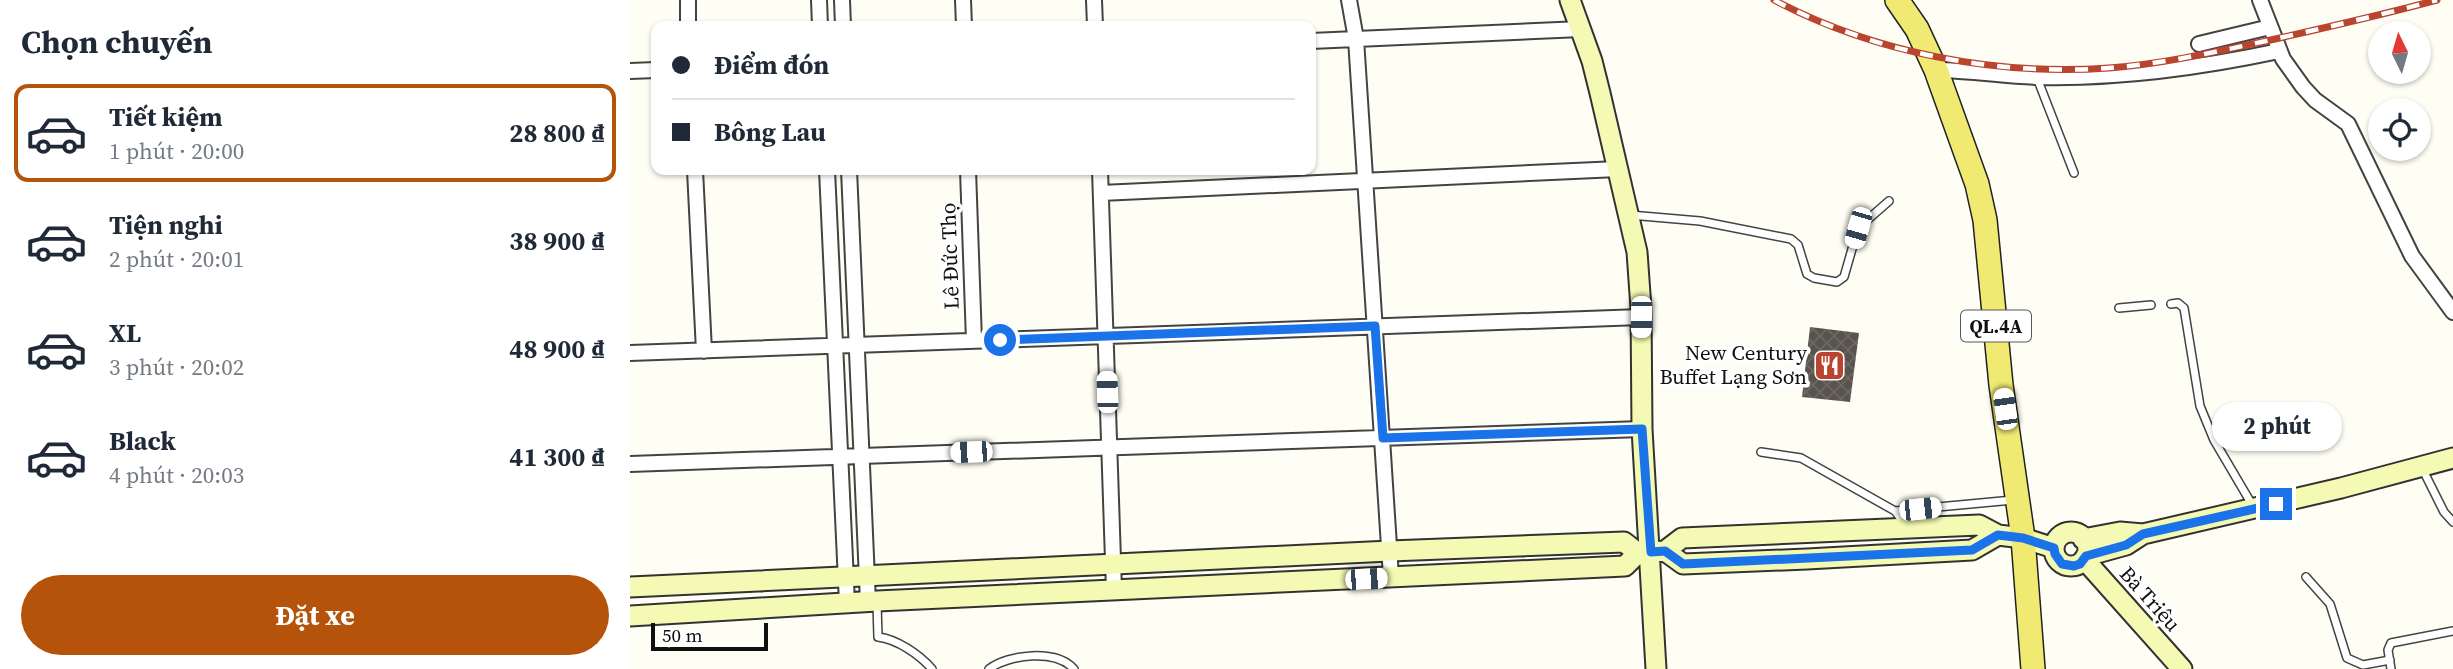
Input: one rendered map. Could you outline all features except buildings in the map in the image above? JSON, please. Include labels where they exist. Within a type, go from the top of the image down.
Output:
[{"type":"main road","name":"QL.4A","points":[[1897,0],[1917,29],[1936,70],[1974,175],[1985,220],[2001,385],[2023,538],[2033,669]]},
{"type":"street","points":[[688,0],[688,21]]},
{"type":"street","points":[[819,0],[820,21]]},
{"type":"street","points":[[842,0],[843,21]]},
{"type":"street","points":[[963,0],[964,21]]},
{"type":"street","points":[[1094,0],[1095,21]]},
{"type":"street","points":[[1349,0],[1356,39],[1391,577]]},
{"type":"street","points":[[1570,0],[1600,93],[1629,215],[1639,272],[1642,429],[1656,669]]},
{"type":"street","points":[[2260,0],[2279,51],[2302,87],[2328,111],[2348,124],[2412,256],[2453,313]]},
{"type":"street","points":[[2199,44],[2270,27]]},
{"type":"street","points":[[1316,41],[1581,29]]},
{"type":"street","points":[[1936,70],[2037,77],[2138,74],[2279,51]]},
{"type":"street","points":[[630,71],[651,70]]},
{"type":"street","points":[[1101,193],[1618,169]]},
{"type":"street","points":[[695,175],[704,351]]},
{"type":"street","points":[[827,175],[847,603]]},
{"type":"street","points":[[849,175],[867,576],[873,602]]},
{"type":"street","name":"Lê Đức Thọ","points":[[968,175],[974,341]]},
{"type":"street","points":[[1100,175],[1114,590]]},
{"type":"street","points":[[630,353],[1641,317]]},
{"type":"street","points":[[630,464],[1642,429]]},
{"type":"street","points":[[630,616],[1625,566],[1682,538],[1979,525],[1998,535],[2023,538],[2054,548],[2058,560],[2068,566],[2080,564],[2085,551],[2120,532],[2143,534],[2254,509],[2453,458]]},
{"type":"street","points":[[630,587],[1624,542],[1683,564],[1972,550],[1998,535]]},
{"type":"street","name":"Bà Triệu","points":[[2085,551],[2182,669]]},
{"type":"lane","points":[[2037,77],[2074,173]]},
{"type":"lane","points":[[1629,215],[1700,221],[1791,239],[1798,245],[1807,274],[1837,282],[1844,277],[1858,228],[1889,201]]},
{"type":"lane","points":[[2171,304],[2178,303],[2184,308],[2197,390],[2206,423],[2254,509]]},
{"type":"lane","points":[[2119,308],[2151,305]]},
{"type":"lane","points":[[1761,452],[1801,458],[1895,512],[1907,528]]},
{"type":"lane","points":[[2421,467],[2444,512],[2453,522]]},
{"type":"lane","points":[[1895,512],[2018,499]]},
{"type":"lane","points":[[2306,577],[2330,604],[2347,659],[2362,665],[2390,660]]},
{"type":"lane","points":[[873,602],[878,638],[887,639],[916,652],[932,669]]},
{"type":"lane","points":[[2391,669],[2388,647],[2393,642],[2453,631]]},
{"type":"lane","points":[[989,669],[1004,659],[1035,656],[1068,663],[1074,669]]},
{"type":"railway","points":[[1774,0],[1853,34],[1894,47],[1980,64],[2067,70],[2129,66],[2188,57],[2437,0]]},
{"type":"place","name":"New Century Buffet Lạng Sơn","points":[[1830,365]]},
{"type":"route","points":[[1000,340],[1375,326],[1383,438],[1642,429],[1651,552],[1665,551],[1683,564],[1972,550],[1998,535],[2023,538],[2054,548],[2062,564],[2074,566],[2080,564],[2086,556],[2126,545],[2143,534],[2276,504]]}]
